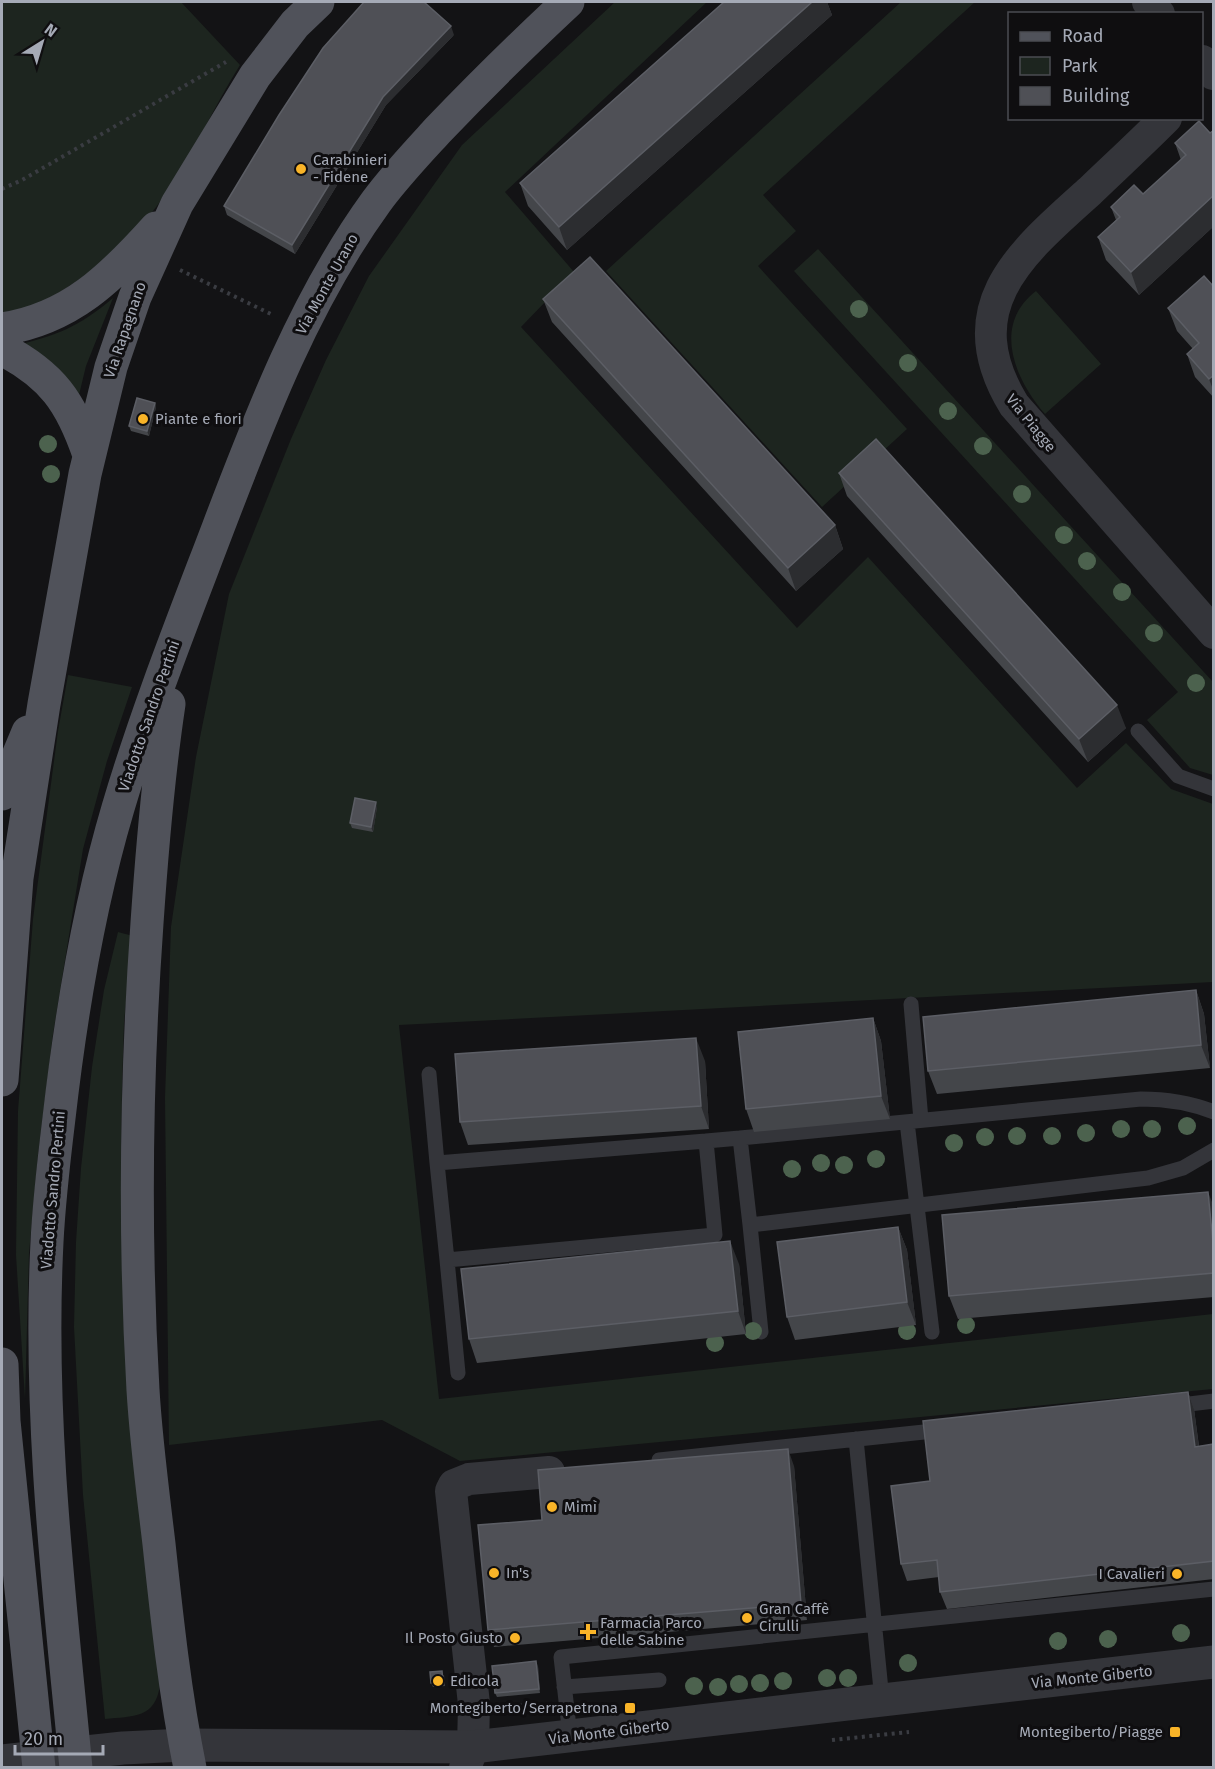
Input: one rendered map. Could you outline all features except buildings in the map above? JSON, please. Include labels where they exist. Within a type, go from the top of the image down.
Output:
[{"type":"main road","name":"Via Rapagnano","points":[[44,704],[89,455],[118,344],[152,257],[177,204],[255,76],[295,24],[318,2]]},
{"type":"main road","name":"Via Monte Urano","points":[[180,628],[246,455],[301,329],[341,256],[391,182],[488,77],[568,2]]},
{"type":"main road","points":[[2,329],[43,320],[84,296],[123,263],[177,204]]},
{"type":"main road","points":[[2,349],[32,368],[58,392],[77,420],[89,455]]},
{"type":"main road","points":[[180,628],[153,823],[137,1106],[142,1390],[175,1689],[188,1756]]},
{"type":"main road","name":"Viadotto Sandro Pertini","points":[[76,1767],[54,1538],[45,1381],[49,1207],[64,1070],[93,901],[119,805],[180,628]]},
{"type":"main road","points":[[2,794],[22,743],[44,704]]},
{"type":"main road","points":[[2,1080],[17,878],[44,704]]},
{"type":"main road","points":[[2,1364],[6,1444],[39,1767]]},
{"type":"street","points":[[1203,62],[1213,74]]},
{"type":"street","name":"Via Piagge","points":[[1164,120],[1025,252],[1008,276],[996,300],[991,317],[990,336],[995,366],[1004,389],[1014,405],[1214,633]]},
{"type":"street","points":[[469,1757],[474,1704],[451,1491],[460,1481],[470,1479],[555,1472]]},
{"type":"street","name":"Via Monte Giberto","points":[[2,1761],[123,1748],[188,1756],[469,1757],[570,1736],[1214,1662]]},
{"type":"lane","points":[[1138,731],[1178,776],[1214,789]]},
{"type":"lane","points":[[911,1004],[917,1206],[932,1332]]},
{"type":"lane","points":[[429,1074],[458,1372]]},
{"type":"lane","points":[[437,1164],[740,1138],[1141,1099],[1170,1101],[1214,1112]]},
{"type":"lane","points":[[740,1138],[761,1332]]},
{"type":"lane","points":[[447,1260],[715,1235],[706,1141]]},
{"type":"lane","points":[[750,1225],[1156,1177],[1183,1168],[1214,1150]]},
{"type":"lane","points":[[1154,1407],[1214,1401]]},
{"type":"lane","points":[[644,1462],[963,1428]]},
{"type":"lane","points":[[856,1439],[882,1700]]},
{"type":"lane","points":[[570,1736],[561,1657],[1214,1589]]},
{"type":"lane","points":[[564,1687],[659,1680]]},
{"type":"path","points":[[2,189],[22,180],[227,61]]},
{"type":"path","points":[[152,257],[301,329]]},
{"type":"path","points":[[500,1708],[539,1704]]},
{"type":"green space","points":[[2,2],[181,2],[240,65],[194,148],[141,226],[99,265],[69,286],[36,306],[2,315]]},
{"type":"green space","points":[[615,2],[707,2],[505,192],[574,272],[521,327],[797,628],[868,557],[1077,788],[1126,743],[1171,789],[1213,804],[1213,982],[399,1025],[439,1399],[1213,1314],[1213,1389],[460,1461],[382,1420],[169,1445],[165,1098],[171,927],[196,757],[229,594],[291,439],[326,360],[369,276],[462,145]]},
{"type":"green space","points":[[901,2],[975,2],[763,195],[796,231],[758,266],[907,429],[822,507],[606,271]]},
{"type":"green space","points":[[818,249],[1213,682],[1213,775],[1190,768],[1147,720],[1178,692],[794,271]]},
{"type":"green space","points":[[1036,291],[1101,364],[1045,414],[1024,384],[1012,352],[1011,335],[1014,320],[1022,305]]},
{"type":"green space","points":[[113,298],[86,366],[78,399],[13,346],[66,329],[89,316]]},
{"type":"green space","points":[[68,675],[132,687],[107,761],[83,849],[53,1034],[29,1253],[25,1399],[16,1255],[18,1111],[33,919],[58,731]]},
{"type":"green space","points":[[118,932],[133,936],[124,1022],[122,1087],[124,1332],[160,1684],[154,1704],[142,1714],[105,1719],[83,1495],[74,1327],[81,1168],[92,1067],[104,990]]},
{"type":"place","name":"Carabinieri - Fidene","points":[[301,169]]},
{"type":"place","name":"Piante e fiori","points":[[143,419]]},
{"type":"place","name":"Mimì","points":[[552,1507]]},
{"type":"place","name":"In's","points":[[494,1573]]},
{"type":"place","name":"I Cavalieri","points":[[1177,1574]]},
{"type":"place","name":"Gran Caffè Cirulli","points":[[747,1618]]},
{"type":"place","name":"Farmacia Parco delle Sabine","points":[[588,1632]]},
{"type":"place","name":"Il Posto Giusto","points":[[515,1638]]},
{"type":"place","name":"Edicola","points":[[438,1681]]},
{"type":"place","name":"Montegiberto/Serrapetrona","points":[[630,1708]]},
{"type":"place","name":"Montegiberto/Piagge","points":[[1175,1732]]}]
